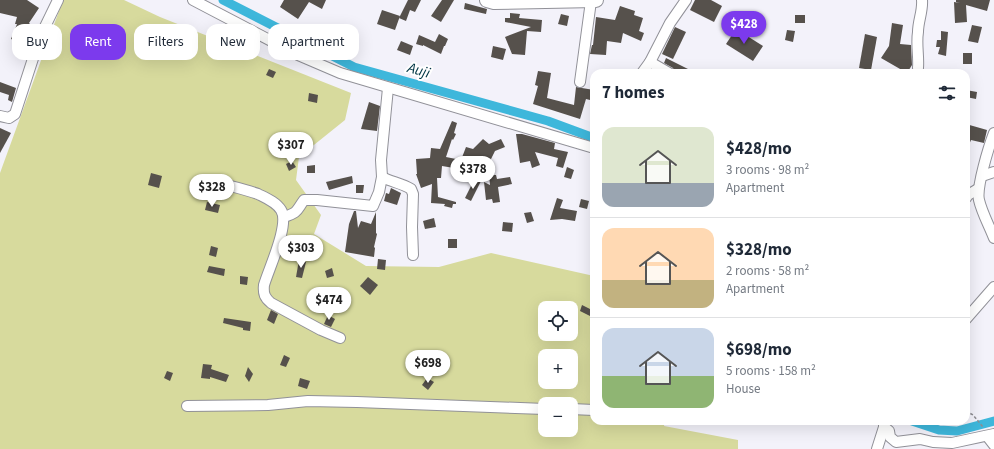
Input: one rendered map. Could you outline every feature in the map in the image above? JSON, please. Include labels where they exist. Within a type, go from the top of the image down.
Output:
[{"type":"street","points":[[0,116],[9,118],[15,114],[40,38],[58,0]]},
{"type":"street","points":[[193,0],[298,55],[340,73],[590,147]]},
{"type":"street","points":[[492,1],[594,0],[580,82]]},
{"type":"street","points":[[645,69],[670,23],[686,0]]},
{"type":"street","points":[[918,68],[919,58],[917,47],[922,0]]},
{"type":"street","points":[[650,62],[662,69]]},
{"type":"street","points":[[284,217],[298,211],[304,200],[374,206],[382,177],[381,160],[388,88]]},
{"type":"street","points":[[994,133],[978,189],[978,199],[994,238]]},
{"type":"street","points":[[982,176],[994,172]]},
{"type":"street","points":[[382,177],[389,181],[406,185],[411,189],[413,194],[413,254]]},
{"type":"street","points":[[223,184],[257,194],[273,202],[281,209],[284,217],[281,236],[264,286],[263,293],[266,299],[271,304],[321,330],[340,338]]},
{"type":"street","points":[[970,188],[978,189]]},
{"type":"street","points":[[970,194],[978,189]]},
{"type":"street","points":[[970,315],[994,288]]},
{"type":"street","points":[[187,406],[268,405],[308,401],[538,409]]},
{"type":"street","points":[[578,409],[590,410]]},
{"type":"street","points":[[877,449],[884,425]]},
{"type":"street","points":[[885,425],[889,431],[890,438],[896,442],[920,438],[933,442],[952,442],[989,433],[994,445]]},
{"type":"path","points":[[970,413],[989,433]]},
{"type":"green space","points":[[63,0],[124,0],[178,24],[134,24],[134,60],[198,60],[198,32],[206,35],[206,60],[260,60],[260,57],[351,93],[345,120],[299,157],[296,180],[321,215],[314,234],[366,266],[439,267],[491,253],[590,275],[590,425],[664,425],[738,440],[738,449],[0,449],[0,173],[41,60],[62,60],[62,24],[54,24]]},
{"type":"building","points":[[0,0],[27,0],[39,8],[29,23],[30,24],[15,24],[17,17],[0,13]]},
{"type":"building","points":[[284,0],[326,0],[322,9],[309,2],[298,19],[280,7]]},
{"type":"building","points":[[408,0],[421,0],[415,12],[410,10],[406,21],[399,18]]},
{"type":"building","points":[[442,0],[454,0],[441,22],[431,16]]},
{"type":"building","points":[[695,0],[711,0],[722,6],[714,22],[690,10]]},
{"type":"building","points":[[956,0],[990,0],[987,11],[966,5],[967,22],[955,23],[954,2],[960,3],[956,2]]},
{"type":"building","points":[[465,3],[487,9],[486,14],[464,9]]},
{"type":"building","points":[[620,6],[635,11],[634,15],[643,18],[639,31],[644,33],[641,41],[623,33],[621,43],[607,41],[606,55],[590,54],[593,45],[596,17],[615,20]]},
{"type":"building","points":[[382,10],[400,16],[395,30],[377,24]]},
{"type":"building","points":[[510,13],[520,14],[519,18],[542,20],[541,32],[527,31],[525,55],[512,54],[505,37],[531,27],[505,22],[505,18],[510,18]]},
{"type":"building","points":[[561,14],[569,16],[567,26],[558,24]]},
{"type":"building","points":[[795,15],[805,15],[805,23],[795,23]]},
{"type":"building","points":[[892,23],[903,25],[900,44],[911,45],[912,65],[910,69],[900,69],[881,58],[889,46]]},
{"type":"building","points":[[972,25],[982,27],[978,43],[968,41]]},
{"type":"building","points":[[675,27],[686,32],[673,59],[662,54]]},
{"type":"building","points":[[736,29],[763,46],[753,61],[726,44]]},
{"type":"building","points":[[787,30],[795,31],[793,42],[785,40]]},
{"type":"building","points":[[941,31],[948,32],[946,56],[938,54],[940,47],[936,47],[937,40],[941,40]]},
{"type":"building","points":[[439,34],[448,39],[441,54],[423,45],[416,44],[419,35],[435,42]]},
{"type":"building","points":[[865,34],[877,37],[871,69],[859,68]]},
{"type":"building","points":[[401,41],[413,46],[410,55],[397,50]]},
{"type":"building","points":[[493,46],[506,49],[503,60],[491,57]]},
{"type":"building","points":[[963,53],[972,53],[972,64],[963,64]]},
{"type":"building","points":[[666,58],[688,69],[673,69],[664,63]]},
{"type":"building","points":[[269,69],[276,72],[273,78],[266,75]]},
{"type":"building","points":[[538,71],[551,73],[547,98],[574,105],[576,87],[590,89],[590,100],[586,99],[580,119],[533,104],[538,86],[535,85]]},
{"type":"building","points":[[0,82],[16,88],[12,102],[8,100],[9,95],[0,92]]},
{"type":"building","points":[[970,91],[977,92],[976,99],[970,98]]},
{"type":"building","points":[[309,93],[318,95],[317,103],[308,101]]},
{"type":"building","points":[[369,102],[380,106],[377,131],[361,129]]},
{"type":"building","points":[[452,121],[457,123],[454,133],[456,134],[453,140],[452,139],[446,157],[461,160],[466,147],[473,149],[483,139],[489,144],[501,139],[505,147],[495,151],[488,165],[475,159],[466,178],[457,175],[460,169],[442,166],[441,178],[437,178],[438,197],[456,202],[456,204],[453,204],[452,208],[444,206],[445,204],[431,203],[432,184],[421,188],[416,174],[416,159],[430,158],[431,148],[440,149]]},
{"type":"building","points":[[970,125],[987,130],[984,143],[971,140],[970,142]]},
{"type":"building","points":[[0,128],[11,133],[0,153]]},
{"type":"building","points":[[516,134],[522,134],[555,143],[554,149],[568,152],[563,168],[556,166],[558,158],[535,152],[540,165],[532,168],[530,161],[520,163]]},
{"type":"building","points":[[292,161],[296,167],[289,171],[286,164]]},
{"type":"building","points":[[315,165],[315,173],[307,173],[307,166]]},
{"type":"building","points":[[567,167],[574,170],[571,179],[564,177]]},
{"type":"building","points":[[151,173],[162,176],[159,188],[148,185]]},
{"type":"building","points":[[489,175],[496,175],[497,179],[510,177],[512,184],[498,187],[500,202],[493,203],[492,199],[486,200],[484,182],[490,185]]},
{"type":"building","points":[[352,176],[353,183],[329,190],[326,182]]},
{"type":"building","points":[[475,178],[481,181],[471,201],[465,198]]},
{"type":"building","points":[[356,185],[364,185],[363,193],[356,193]]},
{"type":"building","points":[[391,188],[401,193],[397,205],[384,201],[386,193],[389,194]]},
{"type":"building","points":[[557,198],[563,200],[560,208],[577,211],[575,221],[562,219],[550,220]]},
{"type":"building","points":[[581,199],[589,201],[587,209],[579,207]]},
{"type":"building","points":[[207,202],[220,205],[218,213],[205,210]]},
{"type":"building","points":[[354,211],[356,211],[358,228],[361,221],[371,224],[376,212],[377,234],[374,247],[374,257],[345,252],[349,224]]},
{"type":"building","points":[[531,212],[534,221],[527,223],[524,213]]},
{"type":"building","points":[[434,218],[436,227],[425,229],[423,221]]},
{"type":"building","points":[[503,222],[513,223],[512,232],[502,231]]},
{"type":"building","points":[[448,239],[457,239],[457,248],[448,248]]},
{"type":"building","points":[[211,246],[218,248],[216,257],[209,255]]},
{"type":"building","points":[[378,259],[386,260],[385,270],[377,269]]},
{"type":"building","points":[[299,260],[306,262],[302,278],[296,277]]},
{"type":"building","points":[[209,266],[225,269],[224,276],[207,272]]},
{"type":"building","points":[[332,268],[334,276],[327,278],[325,271]]},
{"type":"building","points":[[240,276],[248,277],[247,285],[240,284]]},
{"type":"building","points":[[368,277],[378,285],[370,295],[360,286]]},
{"type":"building","points":[[336,291],[343,297],[338,303],[331,298]]},
{"type":"building","points":[[582,305],[590,309],[590,316],[580,311]]},
{"type":"building","points":[[271,310],[278,314],[274,324],[267,320]]},
{"type":"building","points":[[328,315],[335,319],[331,327],[324,324]]},
{"type":"building","points":[[224,318],[251,322],[250,331],[223,323]]},
{"type":"building","points":[[284,355],[290,358],[286,367],[280,365]]},
{"type":"building","points":[[203,364],[212,365],[211,369],[229,375],[226,382],[210,377],[210,379],[201,378]]},
{"type":"building","points":[[248,367],[253,374],[249,382],[245,376]]},
{"type":"building","points":[[167,371],[173,373],[170,381],[164,378]]},
{"type":"building","points":[[300,378],[310,381],[307,389],[298,386]]},
{"type":"building","points":[[427,378],[434,382],[428,390],[422,385]]},
{"type":"waterway","name":"Auji","points":[[223,0],[354,67],[548,121],[590,137]]},
{"type":"waterway","name":"Auji","points":[[924,425],[939,430],[957,431],[994,421]]}]
